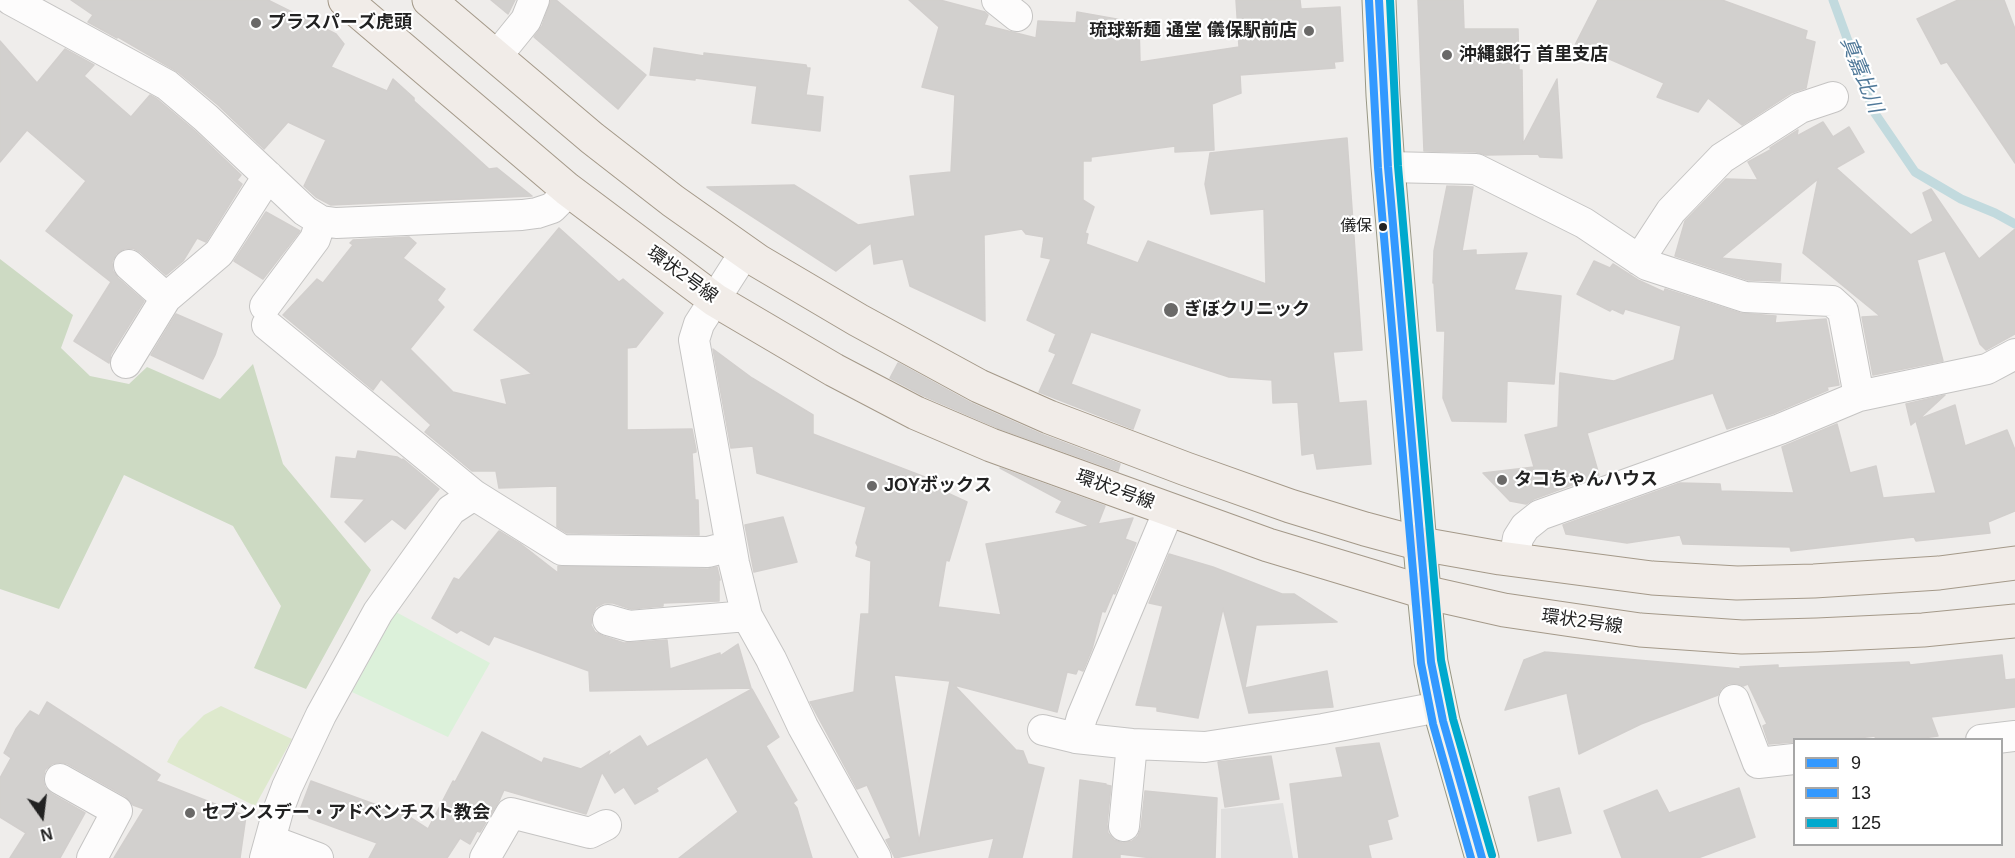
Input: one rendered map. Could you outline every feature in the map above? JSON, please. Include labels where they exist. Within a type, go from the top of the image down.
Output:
[{"type":"main road","name":"環状2号線","points":[[345,0],[567,189],[715,300],[834,370],[916,413],[991,446],[1268,545],[1424,592],[1504,610],[1691,635],[1742,637],[1923,630],[2015,621]]},
{"type":"main road","points":[[429,0],[592,138],[673,201],[745,252],[796,284],[979,386],[1049,417],[1290,506],[1365,530],[1421,544],[1514,560],[1652,578],[1737,583],[1814,581],[1939,573],[2015,562]]},
{"type":"main road","points":[[1379,0],[1388,167],[1431,662],[1439,707],[1482,858]]},
{"type":"street","points":[[12,0],[167,85],[305,211],[321,221],[336,223],[522,215],[552,208],[567,189]]},
{"type":"street","points":[[496,57],[526,20],[534,0]]},
{"type":"street","points":[[1639,260],[1671,210],[1722,158],[1800,108],[1833,97]]},
{"type":"street","points":[[1388,167],[1476,169],[1584,223],[1647,266],[1745,297],[1832,301],[1843,311],[1859,396]]},
{"type":"street","points":[[126,363],[165,298],[219,253],[268,176]]},
{"type":"street","points":[[321,221],[315,239],[266,315],[474,495],[562,550],[708,552],[731,546]]},
{"type":"street","points":[[745,252],[699,324],[694,340],[731,546],[747,616],[771,659],[803,727],[876,858]]},
{"type":"street","points":[[129,265],[165,298]]},
{"type":"street","points":[[1514,560],[1518,538],[1525,527],[1540,515],[1780,429],[1859,396],[1987,369],[2015,354]]},
{"type":"street","points":[[318,858],[267,849],[286,787],[316,725],[378,612],[451,510],[474,495]]},
{"type":"street","points":[[1076,738],[1082,717],[1169,510]]},
{"type":"street","points":[[608,620],[629,626],[747,616]]},
{"type":"street","points":[[1734,700],[1758,763],[1793,759]]},
{"type":"street","points":[[1042,730],[1076,738],[1132,744],[1205,747],[1323,729],[1439,707]]},
{"type":"street","points":[[1998,738],[2015,736]]},
{"type":"street","points":[[1124,826],[1132,744]]},
{"type":"street","points":[[60,779],[117,811],[92,858]]},
{"type":"street","points":[[485,858],[511,813],[590,833],[606,825]]},
{"type":"green space","points":[[0,259],[73,315],[61,348],[90,376],[129,384],[147,367],[220,399],[253,364],[283,464],[371,570],[306,689],[254,668],[281,606],[233,526],[124,475],[59,609],[0,589]]},
{"type":"green space","points":[[396,612],[490,663],[448,737],[352,692]]},
{"type":"green space","points":[[221,706],[292,739],[255,806],[167,762],[179,740],[204,715]]},
{"type":"shaded area","points":[[1283,803],[1293,858],[1221,858],[1221,809]]},
{"type":"building","points":[[71,0],[268,0],[336,34],[344,44],[331,67],[387,91],[393,79],[489,169],[497,168],[532,196],[331,205],[316,197],[304,186],[326,140],[288,122],[264,149],[218,105],[178,72],[88,22],[93,15]]},
{"type":"building","points":[[491,0],[515,0],[508,14]]},
{"type":"building","points":[[551,0],[556,0],[646,75],[618,109],[534,37],[542,26]]},
{"type":"building","points":[[909,0],[940,0],[985,12],[988,15],[984,25],[1036,38],[1038,21],[1076,23],[1077,12],[1139,23],[1140,62],[1239,47],[1236,0],[1300,0],[1301,9],[1340,7],[1343,61],[1334,62],[1335,68],[1240,75],[1241,93],[1212,104],[1214,150],[1175,152],[1175,146],[1091,157],[1091,161],[1083,161],[1083,200],[1094,207],[1085,233],[1088,234],[1086,244],[1138,263],[1148,241],[1266,284],[1264,209],[1211,214],[1205,184],[1210,153],[1347,138],[1362,350],[1333,352],[1339,403],[1366,401],[1371,464],[1317,469],[1314,453],[1302,455],[1298,402],[1273,403],[1272,380],[1229,377],[1091,332],[1071,384],[1140,410],[1133,429],[1039,392],[1056,354],[1049,351],[1056,334],[1027,320],[1051,259],[1041,257],[1044,237],[1026,234],[1022,229],[984,235],[985,321],[910,286],[903,259],[874,264],[871,243],[836,271],[707,187],[794,185],[858,225],[915,216],[910,176],[951,172],[955,95],[922,87],[939,27]]},
{"type":"building","points":[[1418,0],[1463,0],[1464,29],[1518,29],[1519,70],[1522,70],[1523,144],[1557,79],[1562,158],[1540,157],[1538,154],[1486,155],[1476,152],[1424,151]]},
{"type":"building","points":[[1598,0],[1722,0],[1807,31],[1805,39],[1815,42],[1806,88],[1791,93],[1742,125],[1708,98],[1698,112],[1657,97],[1664,83],[1598,54],[1594,62],[1573,49]]},
{"type":"building","points":[[1958,0],[2004,0],[2015,29],[2015,163],[1947,62],[1941,64],[1917,19]]},
{"type":"building","points":[[0,41],[37,83],[65,49],[94,65],[84,76],[131,117],[150,95],[195,131],[241,175],[237,180],[242,184],[206,242],[197,238],[183,261],[166,275],[133,248],[124,249],[116,254],[112,262],[113,271],[144,301],[111,354],[109,363],[74,341],[111,282],[46,231],[86,181],[27,130],[0,162]]},
{"type":"building","points":[[654,48],[704,56],[704,53],[806,65],[810,68],[806,95],[823,97],[820,131],[752,123],[757,86],[650,75]]},
{"type":"building","points":[[1823,122],[1833,137],[1849,127],[1864,152],[1836,168],[1911,235],[1933,221],[1923,193],[1931,189],[1979,259],[2015,229],[2015,334],[1986,350],[1980,344],[1945,251],[1917,260],[1943,361],[1873,375],[1862,317],[1880,316],[1803,253],[1818,179],[1721,258],[1781,264],[1780,281],[1748,280],[1675,256],[1685,221],[1726,179],[1758,180],[1748,162],[1772,149],[1770,148],[1798,130],[1797,136]]},
{"type":"building","points":[[1447,186],[1473,187],[1462,251],[1476,250],[1476,255],[1527,253],[1514,290],[1561,296],[1554,384],[1507,381],[1506,422],[1452,421],[1443,398],[1445,331],[1437,331],[1433,283],[1434,251]]},
{"type":"building","points":[[266,212],[300,231],[263,279],[234,261]]},
{"type":"building","points":[[559,228],[619,282],[623,279],[663,313],[636,347],[627,348],[627,430],[692,429],[696,450],[692,453],[695,500],[698,500],[699,535],[567,533],[557,527],[557,486],[499,488],[496,471],[472,471],[425,432],[431,425],[381,379],[373,390],[283,315],[317,279],[323,283],[353,245],[350,243],[353,240],[409,237],[416,243],[403,258],[445,289],[437,300],[444,307],[410,349],[453,392],[507,405],[501,380],[532,374],[474,330]]},
{"type":"building","points":[[1594,261],[1610,268],[1613,264],[1638,280],[1664,292],[1665,289],[1740,313],[1776,316],[1775,323],[1826,319],[1839,385],[1827,387],[1828,390],[1774,413],[1727,429],[1713,393],[1587,433],[1599,475],[1526,504],[1510,501],[1483,473],[1534,467],[1525,435],[1558,427],[1560,373],[1614,381],[1674,360],[1681,326],[1625,309],[1623,314],[1612,309],[1610,311],[1577,294]]},
{"type":"building","points":[[176,314],[222,334],[203,379],[151,355]]},
{"type":"building","points":[[713,349],[752,378],[813,415],[813,434],[930,479],[928,484],[967,502],[949,561],[946,560],[938,607],[1001,615],[986,544],[1090,526],[1056,512],[1062,501],[1000,468],[1105,506],[1098,524],[1133,518],[1125,539],[1136,543],[1115,594],[1113,593],[1105,612],[1102,611],[1092,649],[1083,671],[1078,669],[1076,674],[1067,672],[1057,712],[954,685],[1016,750],[1023,751],[1028,764],[1044,768],[1022,858],[989,858],[994,838],[895,858],[886,840],[891,838],[867,785],[857,789],[810,702],[854,692],[861,614],[869,614],[871,561],[856,556],[858,547],[856,543],[866,507],[757,473],[753,446],[731,448]],"holes":[[[894,675],[950,681],[919,842]]]},
{"type":"building","points":[[898,363],[971,403],[1041,434],[1120,464],[1118,471],[998,428],[924,396],[890,378]]},
{"type":"building","points":[[1945,395],[1919,419],[1955,405],[1965,446],[2007,430],[2015,450],[2015,511],[1988,522],[1990,533],[1916,541],[1914,537],[1791,551],[1790,547],[1683,544],[1680,535],[1627,543],[1566,534],[1563,525],[1680,483],[1720,484],[1721,491],[1794,493],[1782,447],[1837,424],[1850,473],[1876,466],[1883,498],[1936,493],[1916,421],[1911,425],[1906,404]]},
{"type":"building","points":[[358,451],[403,459],[439,489],[405,529],[392,519],[365,542],[345,522],[365,499],[331,497],[336,457],[356,459]]},
{"type":"building","points":[[783,517],[797,562],[754,572],[745,525]]},
{"type":"building","points":[[499,531],[522,545],[558,573],[558,566],[708,569],[717,567],[720,580],[719,601],[663,603],[663,606],[631,609],[613,603],[604,603],[596,607],[591,625],[595,632],[624,643],[667,640],[670,669],[720,653],[720,656],[738,644],[751,688],[590,691],[589,671],[494,636],[489,645],[461,630],[457,633],[432,618],[454,578],[459,580]]},
{"type":"building","points":[[1169,554],[1213,567],[1282,594],[1294,594],[1337,622],[1256,625],[1245,688],[1327,671],[1333,707],[1249,713],[1223,608],[1198,718],[1157,711],[1157,707],[1136,705],[1163,606],[1149,603]]},
{"type":"building","points":[[1545,652],[1741,669],[1740,667],[1778,665],[1778,668],[1909,662],[1910,665],[2002,655],[2005,680],[2015,679],[2015,707],[1931,717],[1938,736],[1793,738],[1793,742],[1769,744],[1763,726],[1767,724],[1748,684],[1743,686],[1736,683],[1728,684],[1721,689],[1718,695],[1641,724],[1579,754],[1567,693],[1505,710],[1524,660]]},
{"type":"building","points":[[752,689],[779,737],[766,746],[797,800],[793,803],[797,808],[812,858],[679,858],[738,812],[707,757],[656,788],[658,791],[635,804],[624,787],[615,793],[602,772],[586,814],[504,790],[480,832],[477,831],[470,844],[460,838],[447,858],[369,858],[377,843],[309,818],[307,812],[300,810],[311,781],[396,812],[397,809],[428,829],[482,732],[542,763],[544,758],[581,769],[610,751],[607,757],[640,736],[647,747]]},
{"type":"building","points":[[47,702],[160,775],[156,781],[246,816],[240,858],[114,858],[144,809],[133,805],[125,796],[68,764],[60,762],[52,764],[45,770],[43,779],[45,787],[52,794],[85,813],[60,858],[10,858],[26,833],[0,817],[0,778],[11,758],[4,753],[16,729],[30,711],[39,716]]},
{"type":"building","points":[[1379,743],[1398,816],[1387,820],[1392,839],[1368,845],[1371,858],[1299,858],[1290,784],[1343,777],[1336,748]]},
{"type":"building","points":[[1271,756],[1279,799],[1225,807],[1218,762]]},
{"type":"building","points":[[1080,780],[1111,786],[1108,833],[1114,840],[1122,843],[1132,841],[1138,836],[1145,791],[1217,798],[1215,858],[1152,858],[1120,854],[1120,858],[1073,858]]},
{"type":"building","points":[[1559,788],[1571,833],[1538,841],[1529,797]]},
{"type":"building","points":[[1739,788],[1755,837],[1698,858],[1622,858],[1604,811],[1657,790],[1669,813]]},
{"type":"waterway","name":"真嘉比川","points":[[1833,0],[1874,112],[1915,172],[1961,199],[2015,224]]},
{"type":"transit line","name":"13","points":[[1369,0],[1378,168],[1421,663],[1433,724],[1471,858]]},
{"type":"transit line","name":"9","points":[[1379,0],[1388,167],[1431,662],[1443,721],[1482,858]]},
{"type":"transit line","name":"125","points":[[1390,0],[1398,166],[1441,660],[1453,719],[1492,855]]},
{"type":"place","name":"プラスパーズ虎頭","points":[[256,23]]},
{"type":"place","name":"琉球新麺 通堂 儀保駅前店","points":[[1309,31]]},
{"type":"place","name":"沖縄銀行 首里支店","points":[[1447,55]]},
{"type":"place","name":"儀保","points":[[1383,227]]},
{"type":"place","name":"ぎぼクリニック","points":[[1171,310]]},
{"type":"place","name":"タコちゃんハウス","points":[[1502,480]]},
{"type":"place","name":"JOYボックス","points":[[872,486]]},
{"type":"place","name":"セブンスデー・アドベンチスト教会","points":[[190,813]]}]
